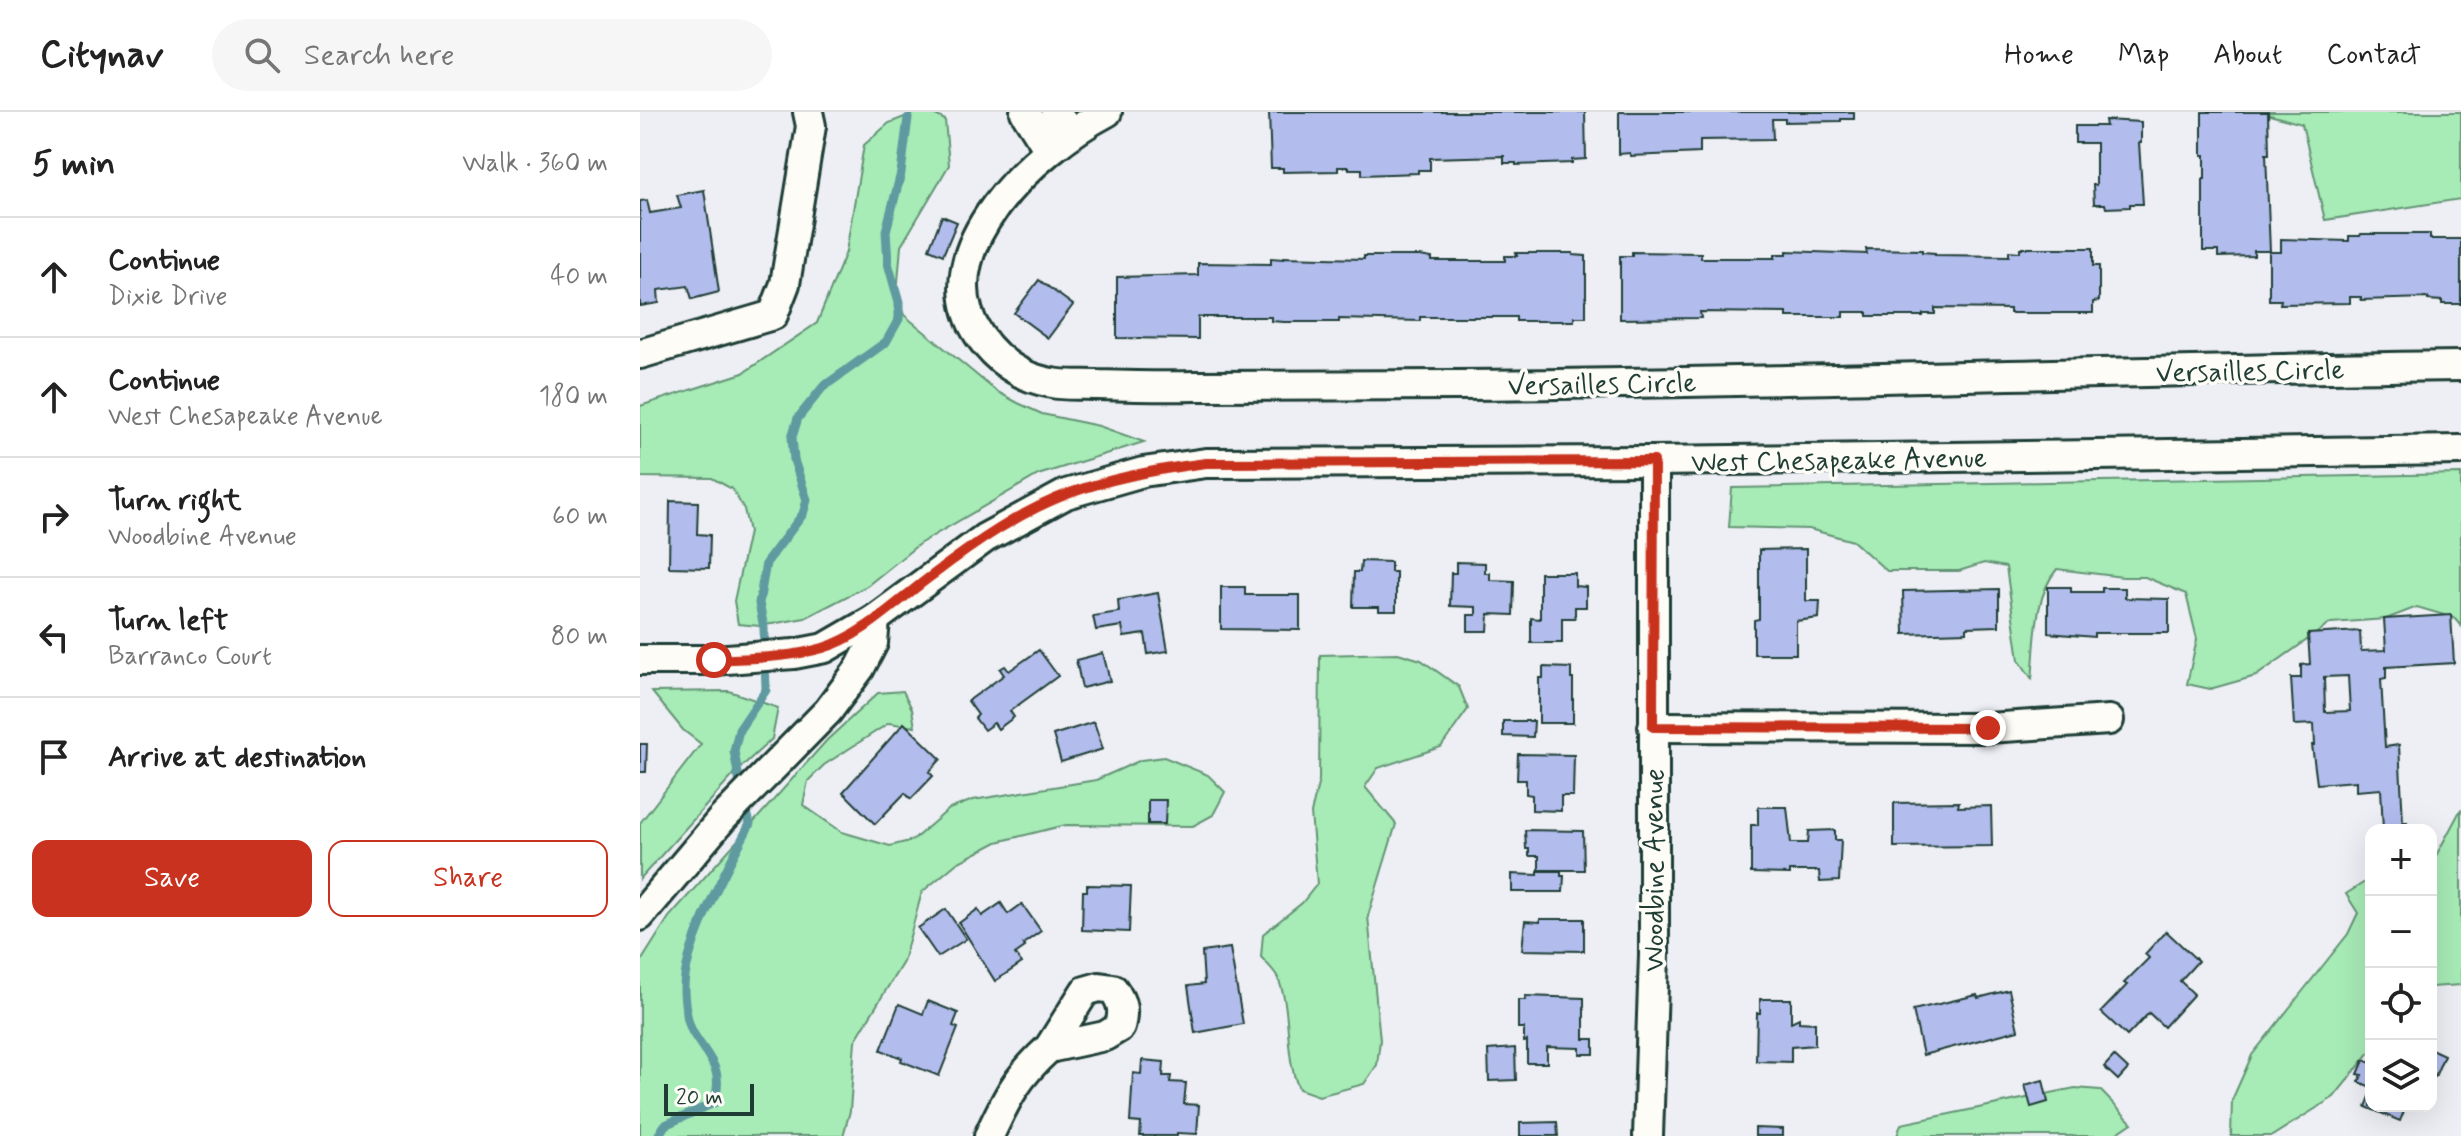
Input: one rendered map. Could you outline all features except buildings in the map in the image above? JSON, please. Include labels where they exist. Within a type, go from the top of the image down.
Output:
[{"type":"street","points":[[640,354],[773,315],[785,284],[811,126],[808,112]]},
{"type":"street","points":[[1025,112],[1058,132]]},
{"type":"street","name":"Versailles Circle","points":[[1107,112],[1058,132],[980,226],[964,273],[964,299],[970,320],[995,357],[1018,372],[1051,383],[1157,387],[1646,384],[2461,366]]},
{"type":"street","name":"West Chesapeake Avenue","points":[[640,660],[754,657],[825,648],[875,619],[934,573],[1027,513],[1066,494],[1143,472],[1206,463],[1654,461],[2461,450]]},
{"type":"street","name":"Woodbine Avenue","points":[[1648,1136],[1654,955],[1654,461]]},
{"type":"street","points":[[640,916],[722,819],[828,711],[860,668],[873,643],[875,619]]},
{"type":"street","points":[[1653,727],[1988,728],[2109,720]]},
{"type":"street","points":[[989,1136],[1008,1095],[1025,1070],[1049,1048]]},
{"type":"green space","points":[[917,112],[930,112],[945,120],[949,165],[901,246],[897,294],[904,315],[996,391],[1018,403],[1042,414],[1099,426],[1144,442],[1038,475],[919,544],[867,586],[805,618],[760,626],[738,624],[734,601],[749,532],[744,509],[732,489],[712,478],[640,477],[640,406],[743,373],[817,323],[846,252],[864,145],[889,123]]},
{"type":"green space","points":[[2259,112],[2461,112],[2461,199],[2325,220],[2302,124]]},
{"type":"green space","points":[[2461,474],[2461,626],[2454,618],[2417,607],[2386,619],[2331,623],[2256,676],[2210,689],[2187,684],[2197,639],[2186,594],[2145,577],[2057,569],[2049,581],[2040,607],[2032,679],[2019,660],[2006,567],[1984,563],[1959,571],[1887,571],[1853,541],[1809,529],[1729,527],[1732,488]]},
{"type":"green space","points":[[1398,653],[1421,660],[1459,687],[1468,709],[1441,747],[1378,768],[1365,787],[1396,824],[1368,916],[1380,1040],[1377,1065],[1364,1084],[1319,1096],[1299,1089],[1294,1075],[1282,989],[1275,973],[1261,957],[1263,934],[1302,903],[1317,884],[1311,813],[1319,780],[1320,655]]},
{"type":"green space","points":[[729,691],[778,708],[772,739],[738,770],[640,879],[640,823],[701,744],[683,730],[652,692]]},
{"type":"green space","points":[[903,691],[912,709],[915,727],[889,723],[824,765],[808,781],[803,805],[842,832],[890,846],[913,840],[949,809],[973,800],[1096,780],[1141,760],[1164,757],[1208,775],[1225,792],[1213,815],[1193,826],[1066,825],[997,842],[957,863],[922,892],[903,962],[855,1041],[850,1111],[843,1136],[640,1136],[640,963],[669,917],[827,740],[878,693]]},
{"type":"green space","points":[[2461,809],[2461,985],[2437,987],[2437,854]]},
{"type":"green space","points":[[2365,882],[2365,1058],[2334,1097],[2272,1136],[2231,1136],[2232,1100],[2252,1055],[2348,934],[2358,913],[2346,894]]},
{"type":"green space","points":[[2075,1088],[2100,1090],[2132,1123],[2113,1136],[1897,1136],[1901,1124]]},
{"type":"waterway","points":[[741,790],[734,751],[739,730],[766,690],[764,628],[759,603],[766,563],[803,514],[807,500],[794,460],[792,437],[798,418],[823,387],[886,342],[899,319],[899,303],[888,263],[886,231],[901,173],[908,118]]},
{"type":"waterway","points":[[658,1136],[665,1125],[714,1103],[716,1072],[690,1027],[684,989],[691,950],[699,928],[750,824],[745,804]]},
{"type":"route","points":[[714,660],[794,654],[825,648],[875,619],[934,573],[1027,513],[1066,494],[1143,472],[1206,463],[1654,461],[1653,727],[1988,728]]}]
